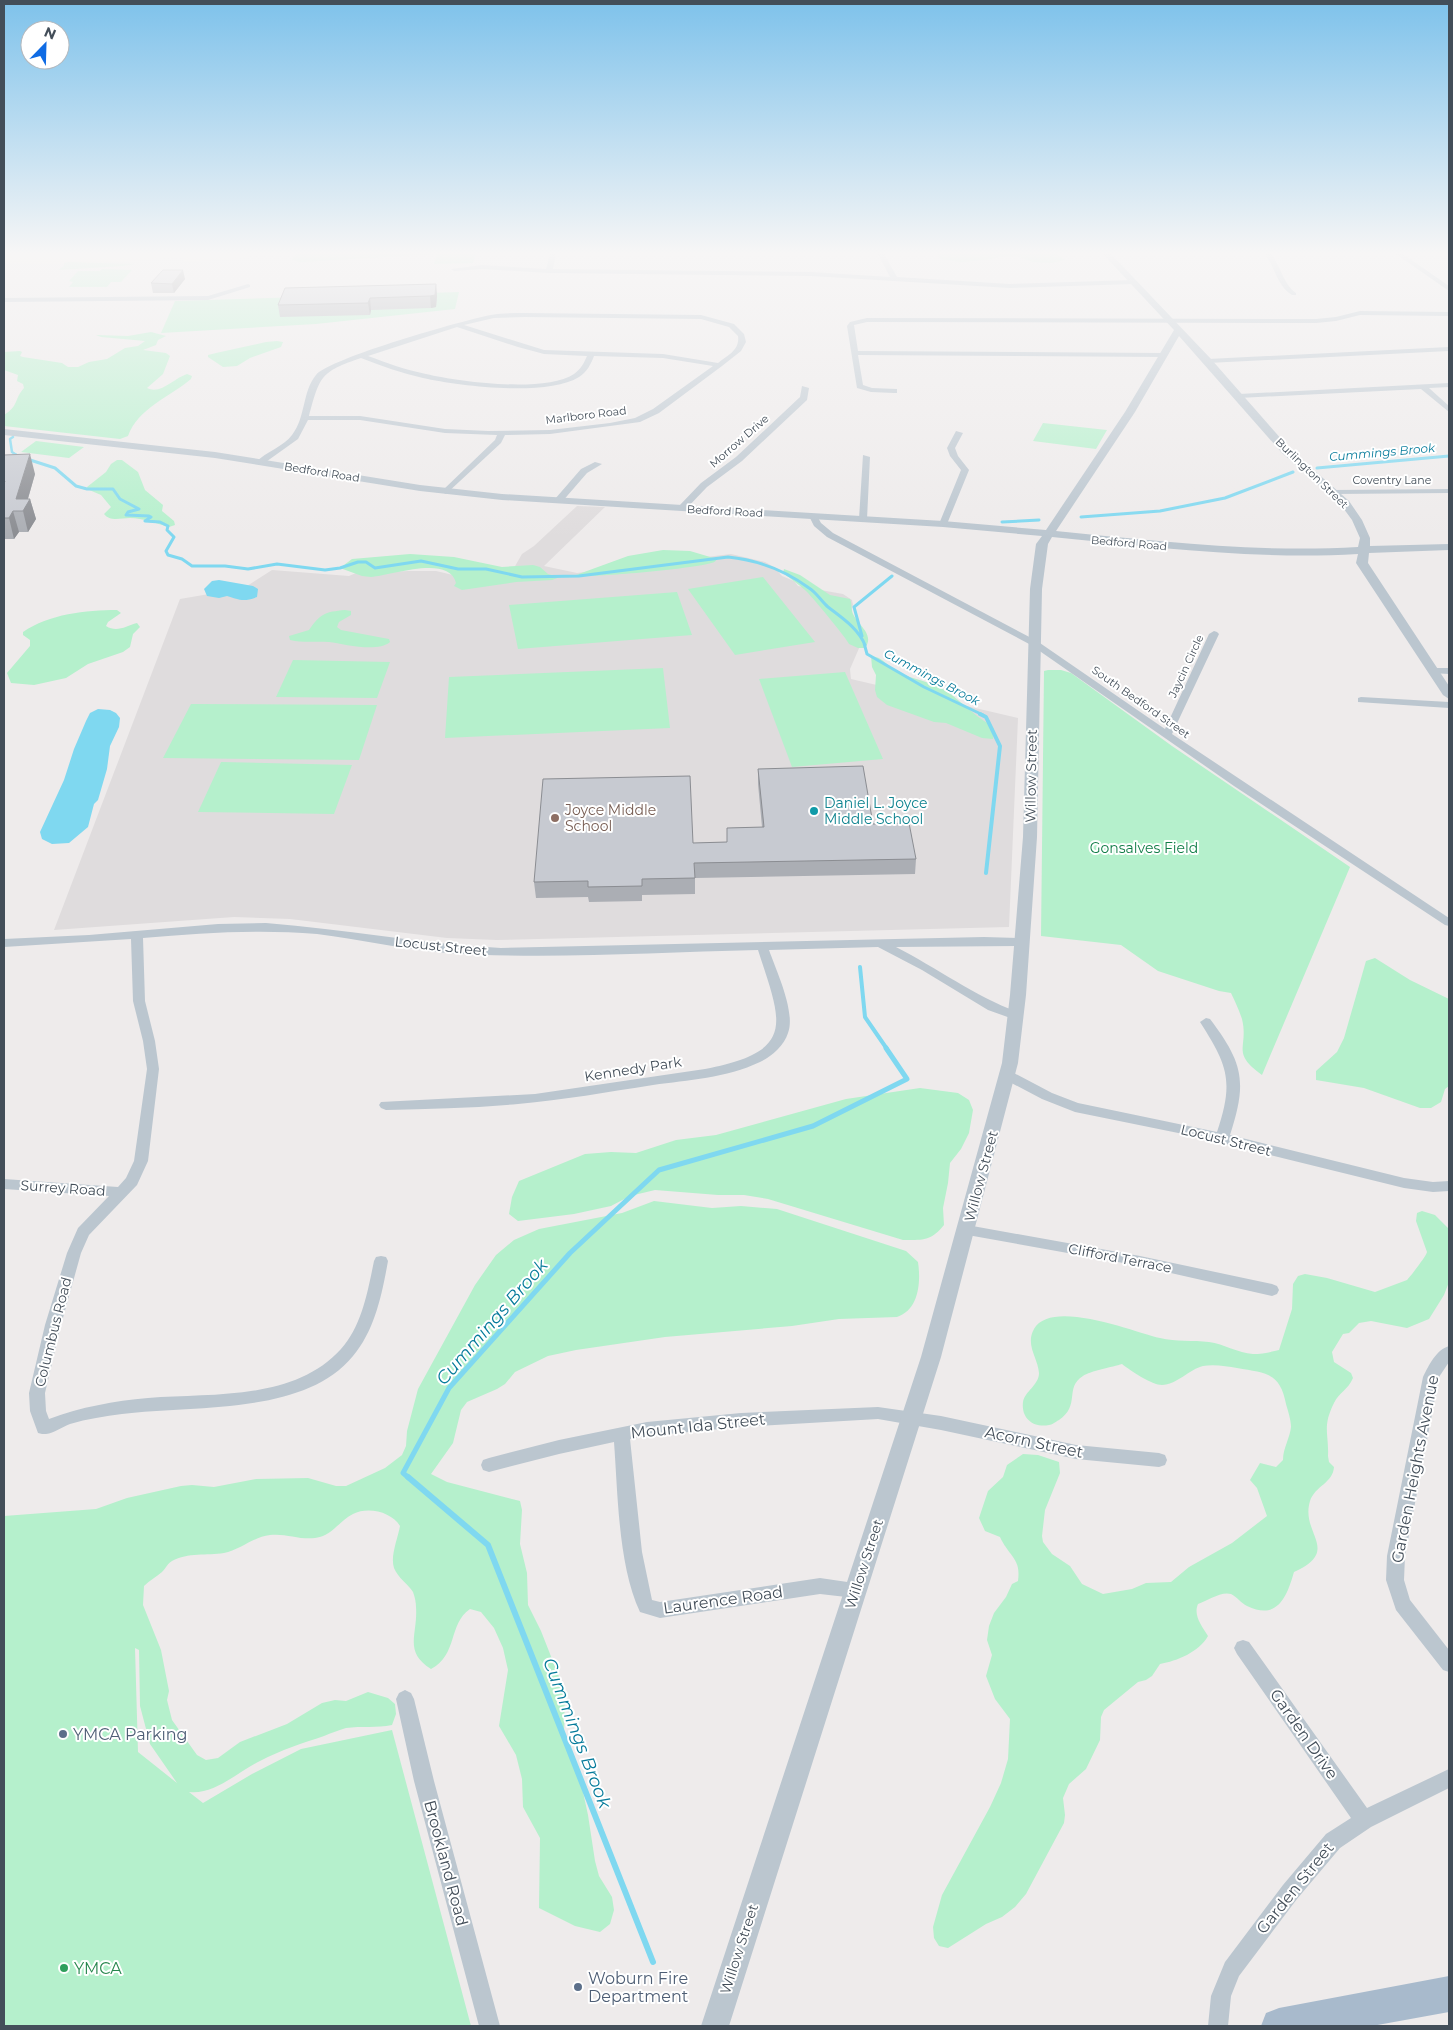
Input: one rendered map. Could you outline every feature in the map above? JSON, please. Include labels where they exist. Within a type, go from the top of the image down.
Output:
[{"type":"main road","points":[[1279,2026],[1449,1994]]},
{"type":"street","name":"Marlboro Road","points":[[260,462],[295,437],[306,418],[312,391],[319,376],[333,367],[383,349]]},
{"type":"street","points":[[529,349],[559,353],[663,356],[720,365]]},
{"type":"street","name":"Marlboro Road","points":[[306,418],[352,418],[445,431],[502,433],[565,431],[610,426],[637,420],[661,409],[739,349]]},
{"type":"street","points":[[854,349],[860,386],[871,390],[894,391]]},
{"type":"street","name":"Willow Street","points":[[714,2026],[931,1357],[967,1230],[1007,1075],[1016,1016],[1030,837],[1034,644],[1037,572],[1042,544],[1130,412],[1165,349]]},
{"type":"street","name":"Burlington Street","points":[[1197,349],[1286,451],[1334,492],[1357,520],[1365,540],[1362,562],[1449,695]]},
{"type":"street","points":[[1208,360],[1449,349]]},
{"type":"street","points":[[855,353],[1162,355]]},
{"type":"street","points":[[361,356],[400,370],[453,382],[500,386],[548,384],[570,379],[587,368],[591,354]]},
{"type":"street","points":[[1239,396],[1449,385]]},
{"type":"street","points":[[1422,386],[1449,410]]},
{"type":"street","name":"Morrow Drive","points":[[682,508],[704,485],[739,459],[803,398],[804,388]]},
{"type":"street","name":"Bedford Road","points":[[4,432],[190,452],[446,492],[558,501],[943,524],[1047,535],[1239,551],[1317,553],[1449,547]]},
{"type":"street","points":[[446,492],[498,441],[502,433]]},
{"type":"street","points":[[943,524],[965,470],[951,448],[959,433]]},
{"type":"street","points":[[863,519],[866,457]]},
{"type":"street","points":[[558,501],[584,471],[598,464]]},
{"type":"street","name":"Coventry Lane","points":[[1334,492],[1449,491]]},
{"type":"street","name":"South Bedford Street","points":[[813,516],[816,524],[830,535],[987,616],[1034,644],[1449,923]]},
{"type":"street","name":"Jaycin Circle","points":[[1167,735],[1214,634]]},
{"type":"street","points":[[1434,671],[1449,671]]},
{"type":"street","points":[[1361,700],[1449,705]]},
{"type":"street","name":"Locust Street","points":[[4,943],[218,928],[266,927],[318,931],[445,949],[501,952],[984,940],[1022,942]]},
{"type":"street","name":"Columbus Road","points":[[137,935],[139,995],[152,1061],[152,1088],[140,1166],[132,1181],[88,1225],[74,1253],[53,1325],[37,1393],[38,1411],[44,1428],[76,1416],[116,1408],[253,1396],[293,1387],[310,1380],[339,1362],[354,1343],[371,1305],[381,1261]]},
{"type":"street","name":"Locust Street","points":[[880,944],[926,967],[994,1008],[1016,1016]]},
{"type":"street","name":"Kennedy Park","points":[[386,1105],[490,1102],[564,1095],[705,1072],[739,1065],[757,1058],[775,1044],[782,1033],[784,1025],[783,1012],[762,946]]},
{"type":"street","points":[[1206,1022],[1224,1050],[1234,1085],[1234,1098],[1222,1138]]},
{"type":"street","name":"Locust Street","points":[[1007,1075],[1047,1096],[1075,1107],[1222,1138],[1404,1183],[1433,1188],[1449,1186]]},
{"type":"street","name":"Surrey Road","points":[[4,1184],[122,1192]]},
{"type":"street","name":"Clifford Terrace","points":[[967,1230],[1140,1261],[1272,1290]]},
{"type":"street","name":"Garden Heights Avenue","points":[[1449,1352],[1438,1364],[1431,1377],[1403,1517],[1395,1580],[1402,1604],[1449,1664]]},
{"type":"street","name":"Mount Ida Street","points":[[489,1465],[621,1434],[686,1425],[874,1413],[911,1417]]},
{"type":"street","name":"Acorn Street","points":[[911,1417],[1076,1452],[1159,1460]]},
{"type":"street","name":"Laurence Road","points":[[621,1434],[634,1555],[642,1598],[646,1606],[660,1610],[826,1586],[855,1590]]},
{"type":"street","name":"Garden Drive","points":[[1243,1648],[1364,1820]]},
{"type":"street","name":"Brookland Road","points":[[405,1699],[424,1782],[490,2026]]},
{"type":"street","name":"Garden Street","points":[[1218,2026],[1221,1996],[1232,1969],[1333,1841],[1364,1820],[1449,1778]]},
{"type":"shaded area","name":"Joyce Middle School","points":[[577,506],[605,507],[544,566],[577,573],[731,554],[765,562],[774,567],[782,576],[794,581],[798,586],[843,594],[852,600],[853,605],[850,615],[860,646],[850,669],[851,679],[1018,718],[1009,927],[497,940],[447,938],[290,919],[234,917],[54,930],[180,599],[244,588],[272,570],[349,576],[356,573],[409,571],[436,571],[453,575],[510,575],[522,554],[534,546]]},
{"type":"green space","points":[[124,349],[146,349],[143,350],[166,353],[170,356],[163,374],[147,388],[152,390],[162,388],[187,374],[192,376],[191,379],[147,410],[133,426],[128,436],[120,439],[4,426],[4,415],[12,409],[24,388],[23,384],[17,381],[18,375],[4,370],[4,352],[20,351],[22,352],[20,356],[23,357],[62,363],[68,367],[78,367],[89,362],[107,359]]},
{"type":"green space","points":[[235,349],[276,349],[250,358],[237,366],[223,367],[208,357],[208,355]]},
{"type":"green space","points":[[1043,423],[1107,430],[1096,449],[1033,441]]},
{"type":"green space","points":[[36,441],[84,447],[69,458],[21,452]]},
{"type":"green space","points":[[117,460],[122,460],[138,472],[145,490],[163,505],[162,511],[174,521],[175,525],[169,527],[135,518],[112,519],[104,514],[111,507],[101,495],[87,489],[87,487],[106,472],[111,464]]},
{"type":"green space","points":[[663,550],[690,551],[717,559],[714,562],[702,565],[665,570],[599,576],[576,575],[628,556]]},
{"type":"green space","points":[[410,554],[454,557],[502,567],[533,565],[540,567],[548,574],[560,577],[552,580],[516,582],[462,590],[454,586],[456,583],[451,574],[431,568],[371,577],[362,576],[340,568],[352,559]]},
{"type":"green space","points":[[784,569],[800,575],[830,595],[850,599],[854,616],[867,633],[868,643],[865,648],[858,648],[849,644],[808,593],[783,573]]},
{"type":"green space","points":[[763,577],[815,642],[735,655],[688,589]]},
{"type":"green space","points":[[677,592],[692,635],[518,649],[509,605]]},
{"type":"green space","points":[[117,610],[121,613],[108,622],[106,626],[118,629],[137,623],[140,627],[133,634],[130,647],[123,652],[88,664],[66,678],[34,685],[11,683],[7,673],[30,646],[30,640],[23,635],[23,632],[44,621],[68,614]]},
{"type":"green space","points":[[345,610],[351,611],[351,615],[339,622],[337,627],[341,630],[389,639],[390,642],[377,647],[369,647],[290,640],[289,636],[309,630],[324,614]]},
{"type":"green space","points":[[871,656],[881,659],[898,672],[948,692],[991,725],[994,729],[993,739],[982,738],[946,723],[934,722],[887,705],[877,697],[875,690],[876,675],[872,667]]},
{"type":"green space","points":[[293,660],[390,662],[377,698],[276,697]]},
{"type":"green space","points":[[663,668],[670,728],[445,738],[449,677]]},
{"type":"green space","name":"Gonsalves Field","points":[[1061,670],[1071,673],[1172,746],[1350,867],[1262,1075],[1246,1061],[1243,1055],[1244,1029],[1242,1019],[1231,993],[1219,991],[1158,971],[1121,945],[1041,936],[1044,671]]},
{"type":"green space","points":[[845,672],[883,759],[792,767],[759,679]]},
{"type":"green space","points":[[191,704],[377,705],[359,760],[163,758]]},
{"type":"green space","points":[[221,762],[352,765],[334,814],[198,812]]},
{"type":"green space","points":[[1375,958],[1410,980],[1449,999],[1449,1086],[1445,1089],[1441,1102],[1431,1108],[1420,1108],[1364,1088],[1316,1080],[1316,1071],[1337,1052],[1344,1038],[1366,961]]},
{"type":"green space","points":[[920,1088],[958,1093],[969,1100],[973,1110],[969,1133],[961,1149],[950,1163],[943,1208],[944,1225],[931,1237],[903,1240],[768,1199],[744,1195],[655,1190],[630,1196],[611,1206],[574,1214],[518,1221],[509,1214],[512,1197],[519,1181],[585,1154],[636,1153],[676,1140],[716,1135],[846,1099]]},
{"type":"green space","points":[[654,1201],[712,1208],[741,1206],[777,1209],[906,1251],[918,1262],[919,1278],[914,1302],[910,1308],[897,1317],[839,1319],[792,1326],[665,1337],[576,1350],[548,1356],[515,1372],[505,1384],[467,1402],[461,1410],[453,1443],[431,1474],[447,1482],[520,1501],[522,1510],[520,1544],[527,1573],[528,1605],[541,1631],[565,1692],[564,1734],[578,1769],[599,1876],[612,1897],[614,1910],[610,1924],[600,1932],[575,1926],[539,1908],[540,1838],[523,1807],[522,1779],[516,1755],[499,1726],[508,1670],[503,1648],[494,1628],[481,1612],[470,1609],[458,1623],[449,1648],[440,1663],[431,1669],[422,1662],[414,1649],[416,1604],[413,1592],[400,1578],[393,1563],[400,1526],[386,1514],[372,1511],[359,1512],[353,1514],[321,1537],[304,1538],[270,1535],[258,1538],[224,1553],[191,1555],[178,1558],[144,1586],[143,1605],[161,1650],[169,1691],[167,1700],[172,1720],[197,1755],[206,1760],[218,1758],[240,1742],[287,1724],[322,1703],[335,1700],[346,1701],[368,1692],[388,1698],[395,1704],[396,1714],[392,1725],[346,1728],[268,1757],[226,1782],[208,1790],[189,1792],[203,1803],[252,1774],[301,1749],[392,1730],[471,2026],[4,2026],[4,1516],[96,1509],[127,1498],[181,1486],[214,1487],[256,1479],[308,1478],[336,1486],[346,1486],[385,1468],[402,1455],[406,1446],[407,1431],[418,1389],[475,1285],[496,1255],[514,1240],[539,1229],[622,1213]],"holes":[[[135,1648],[139,1650],[140,1706],[150,1744],[177,1783],[138,1752]]]},
{"type":"green space","points":[[1422,1211],[1435,1215],[1449,1229],[1449,1282],[1444,1295],[1429,1319],[1407,1328],[1371,1321],[1359,1323],[1349,1333],[1343,1334],[1332,1352],[1334,1362],[1351,1373],[1353,1378],[1336,1399],[1328,1418],[1328,1456],[1329,1462],[1334,1467],[1333,1472],[1331,1477],[1312,1496],[1310,1501],[1308,1513],[1318,1549],[1315,1556],[1308,1564],[1294,1572],[1288,1590],[1280,1604],[1274,1608],[1258,1610],[1247,1606],[1233,1595],[1227,1593],[1198,1604],[1197,1617],[1208,1636],[1204,1642],[1187,1655],[1160,1664],[1152,1676],[1138,1682],[1104,1710],[1101,1717],[1100,1740],[1086,1769],[1069,1784],[1063,1798],[1064,1823],[1026,1894],[1015,1907],[1002,1917],[986,1924],[948,1948],[939,1946],[934,1938],[933,1927],[942,1895],[990,1807],[1001,1783],[1008,1759],[1010,1719],[995,1699],[986,1676],[992,1655],[987,1640],[989,1626],[994,1613],[1006,1597],[1012,1584],[1018,1581],[1018,1567],[1000,1537],[985,1531],[979,1518],[988,1491],[1003,1477],[1007,1465],[1023,1454],[1038,1455],[1059,1462],[1060,1473],[1045,1510],[1042,1536],[1043,1542],[1052,1554],[1070,1566],[1082,1584],[1103,1594],[1132,1589],[1146,1583],[1171,1582],[1189,1567],[1232,1543],[1267,1516],[1257,1488],[1250,1480],[1260,1463],[1276,1467],[1283,1460],[1291,1427],[1280,1386],[1270,1376],[1263,1373],[1207,1365],[1162,1385],[1147,1380],[1122,1364],[1083,1376],[1074,1386],[1071,1403],[1066,1414],[1050,1425],[1038,1425],[1029,1421],[1023,1408],[1024,1398],[1037,1381],[1039,1373],[1031,1346],[1034,1329],[1043,1320],[1057,1316],[1074,1317],[1113,1324],[1166,1339],[1215,1343],[1253,1354],[1279,1350],[1292,1309],[1293,1284],[1298,1276],[1305,1274],[1327,1278],[1375,1292],[1407,1280],[1427,1252],[1416,1221],[1417,1213]]},
{"type":"water","points":[[219,580],[253,586],[258,589],[257,597],[242,600],[227,596],[219,598],[207,596],[204,589],[212,581]]},
{"type":"water","points":[[98,709],[110,710],[120,718],[119,727],[110,746],[107,769],[98,800],[94,804],[88,827],[69,843],[52,844],[42,839],[40,832],[64,780],[86,721],[90,713]]},
{"type":"building","points":[[30,454],[16,499],[30,499],[23,511],[13,511],[9,518],[4,518],[4,455]]},
{"type":"building","points":[[863,766],[873,824],[909,823],[916,859],[694,863],[695,878],[642,879],[642,886],[588,887],[588,881],[534,882],[543,779],[690,776],[693,843],[727,842],[727,828],[764,827],[758,769]]},
{"type":"waterway","points":[[13,437],[10,439],[12,452],[18,456]]},
{"type":"waterway","name":"Cummings Brook","points":[[1317,468],[1449,456]]},
{"type":"waterway","points":[[27,459],[55,468],[76,486],[87,489],[113,489],[120,499],[139,509],[128,512],[126,515],[149,516],[151,517],[145,521],[160,522],[168,526],[167,530],[174,537],[166,551],[168,555],[182,559],[192,566],[225,566],[248,569],[277,564],[325,570],[340,568],[358,562],[366,562],[375,568],[421,561],[458,569],[486,569],[522,577],[579,576],[728,557],[771,567],[791,576],[812,590],[858,633],[864,643]]},
{"type":"waterway","name":"Cummings Brook","points":[[1081,517],[1160,511],[1225,498],[1293,472]]},
{"type":"waterway","name":"Cummings Brook","points":[[1002,522],[1039,520]]},
{"type":"waterway","name":"Cummings Brook","points":[[862,636],[854,607],[892,576]]},
{"type":"waterway","name":"Cummings Brook","points":[[864,643],[867,654],[924,687],[983,715]]},
{"type":"waterway","name":"Cummings Brook","points":[[980,714],[986,717],[1000,746],[986,873]]},
{"type":"waterway","name":"Cummings Brook","points":[[860,967],[865,1017],[887,1049]]},
{"type":"waterway","name":"Cummings Brook","points":[[409,1478],[403,1473],[449,1388],[570,1253],[659,1170],[813,1126],[907,1079],[886,1048]]},
{"type":"waterway","name":"Cummings Brook","points":[[408,1477],[488,1545],[653,1962]]},
{"type":"place","name":"Daniel L. Joyce Middle School","points":[[814,811]]},
{"type":"place","name":"Joyce Middle School","points":[[555,818]]},
{"type":"place","name":"YMCA Parking","points":[[63,1734]]},
{"type":"place","name":"YMCA","points":[[64,1968]]},
{"type":"place","name":"Woburn Fire Department","points":[[578,1987]]}]
